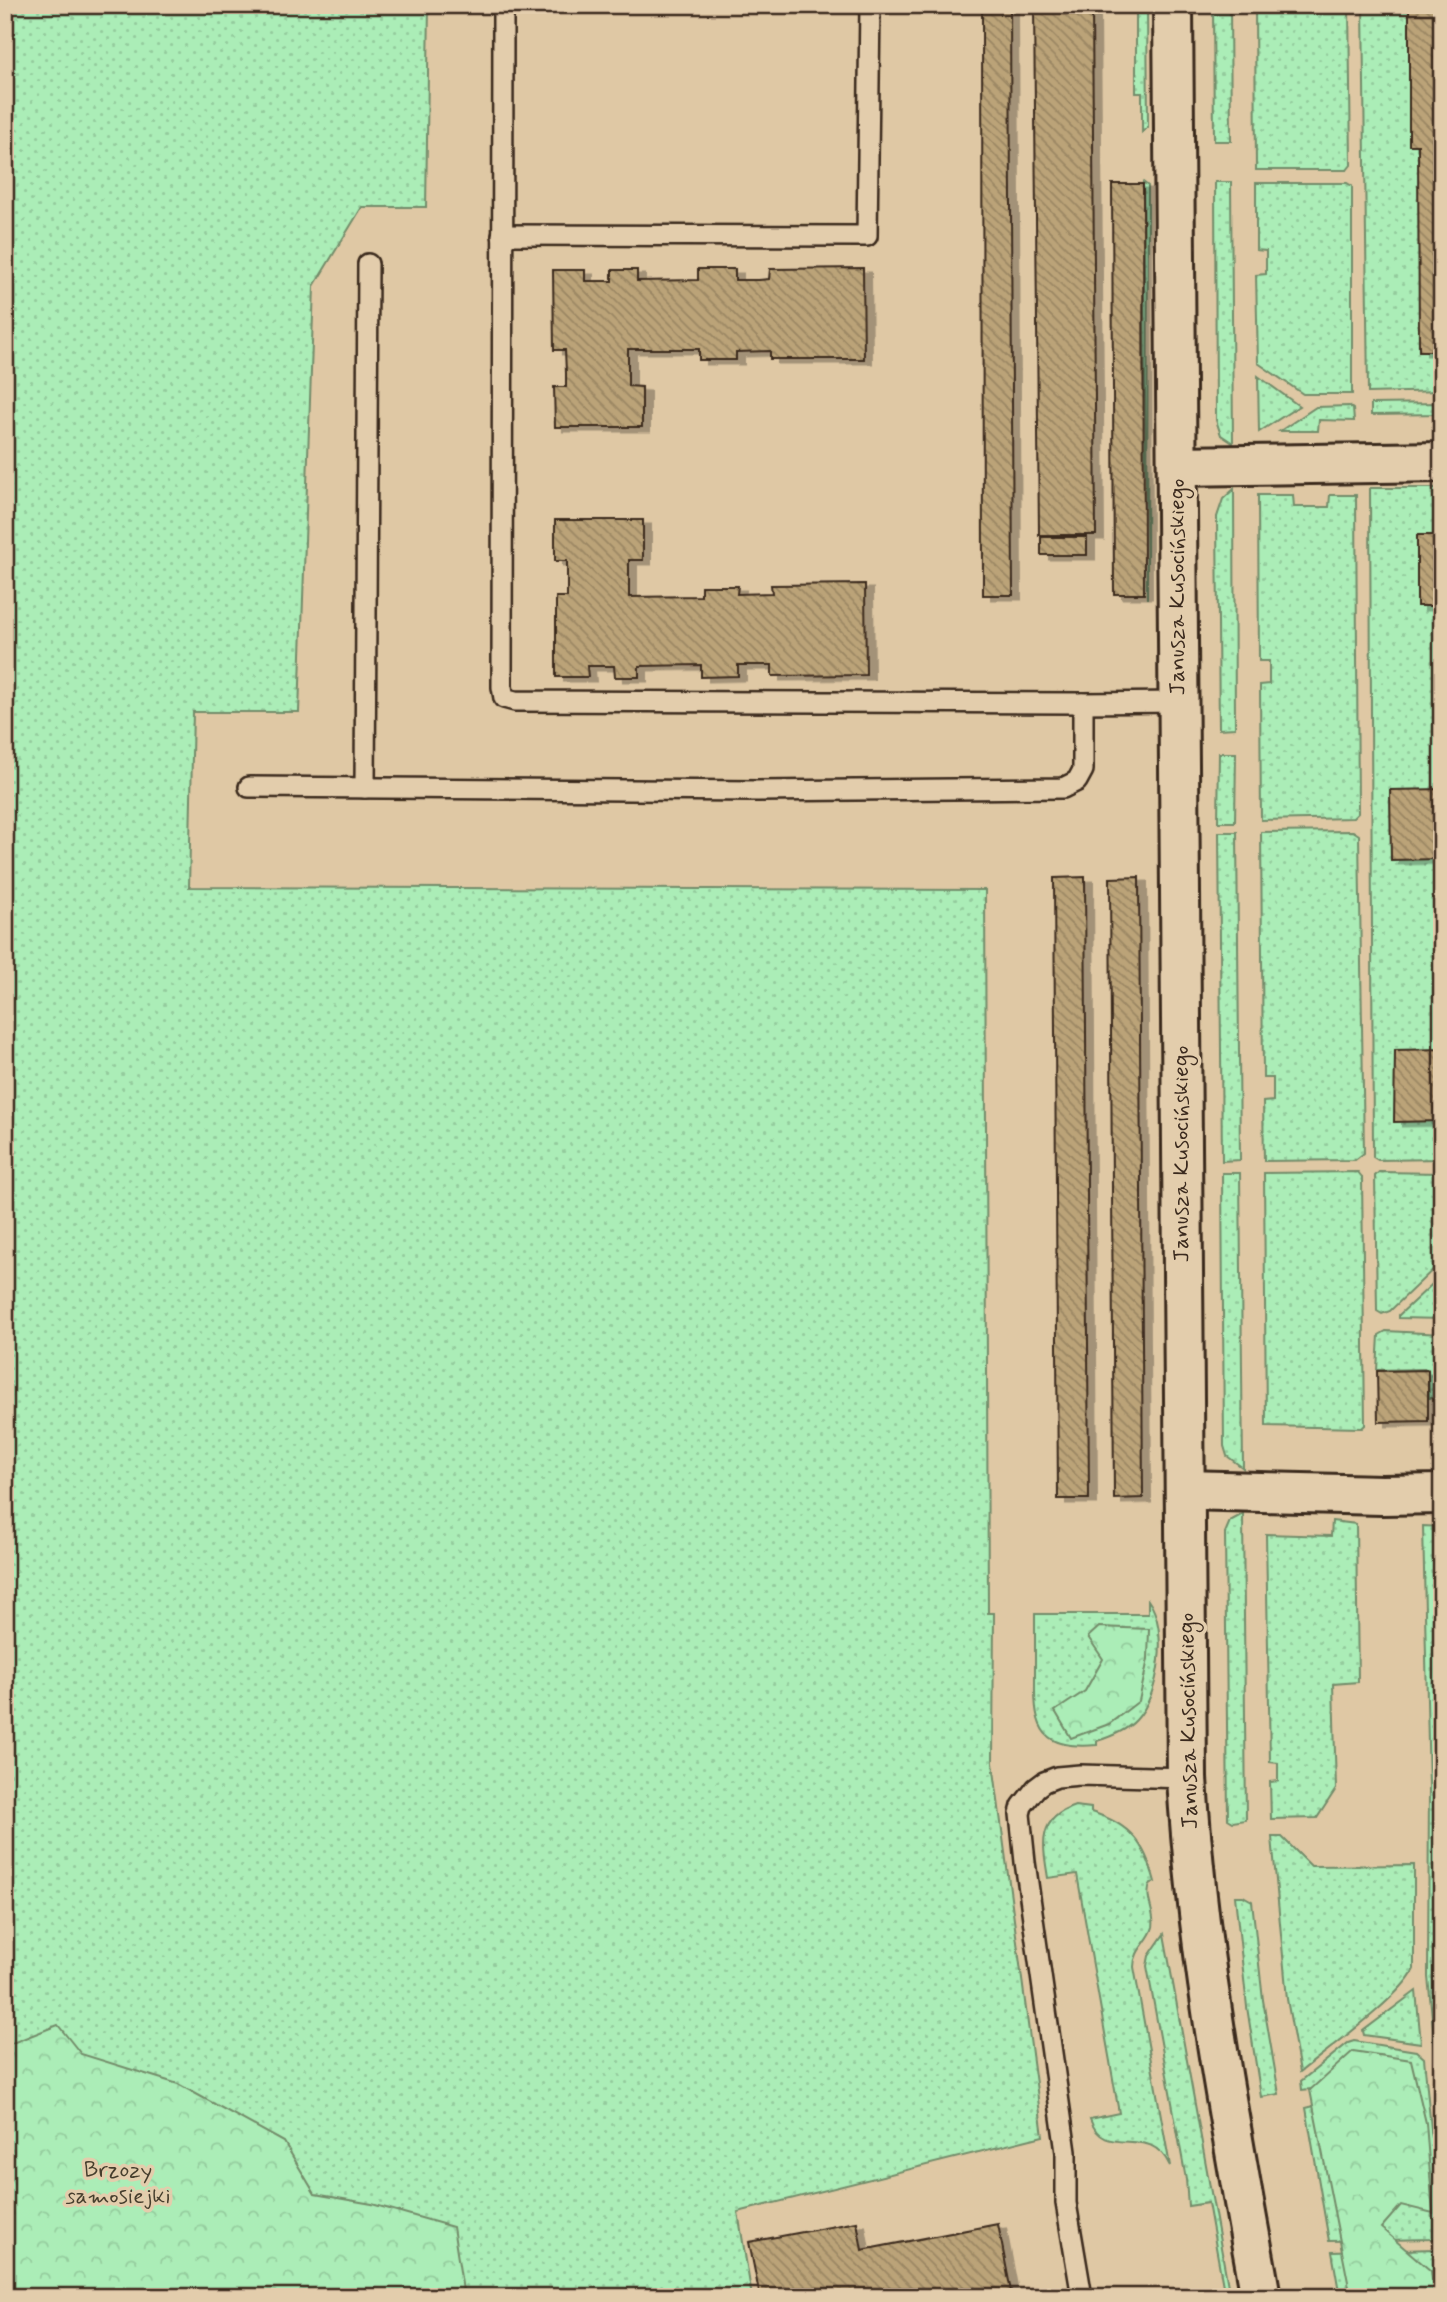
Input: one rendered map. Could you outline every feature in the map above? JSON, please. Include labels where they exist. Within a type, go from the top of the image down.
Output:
[{"type":"street","name":"Janusza Kusocińskiego","points":[[1173,5],[1187,1777],[1195,1889],[1204,1964],[1261,2297]]},
{"type":"street","points":[[1177,466],[1442,462]]},
{"type":"street","points":[[1185,1490],[1442,1494]]},
{"type":"lane","points":[[503,5],[504,698],[515,701],[1083,704],[1179,702]]},
{"type":"lane","points":[[502,235],[867,236],[870,5]]},
{"type":"lane","points":[[365,788],[368,264]]},
{"type":"lane","points":[[249,787],[758,791],[1063,788],[1077,781],[1083,770],[1083,704]]},
{"type":"lane","points":[[1082,2297],[1066,2203],[1066,2152],[1024,1862],[1020,1814],[1022,1806],[1035,1787],[1057,1777],[1080,1774],[1187,1777]]},
{"type":"green space","points":[[5,5],[429,5],[426,207],[362,207],[314,286],[299,712],[193,712],[189,887],[985,890],[988,1613],[994,1613],[993,1763],[1043,2136],[738,2212],[752,2297],[5,2297]]},
{"type":"green space","points":[[1136,5],[1147,5],[1148,127],[1142,132],[1142,93],[1136,93]]},
{"type":"green space","points":[[1213,5],[1230,5],[1231,141],[1214,141]]},
{"type":"green space","points":[[1255,5],[1349,5],[1351,165],[1347,170],[1256,170]]},
{"type":"green space","points":[[1363,5],[1442,5],[1442,391],[1368,393]]},
{"type":"green space","points":[[1143,182],[1148,186],[1147,599]]},
{"type":"green space","points":[[1215,182],[1231,182],[1233,443],[1221,435],[1216,420]]},
{"type":"green space","points":[[1256,183],[1347,183],[1352,186],[1352,394],[1303,394],[1258,363],[1256,275],[1266,274],[1266,251],[1256,250]]},
{"type":"green space","points":[[1258,376],[1299,406],[1259,432]]},
{"type":"green space","points":[[1442,403],[1442,414],[1371,415],[1371,404]]},
{"type":"green space","points":[[1349,406],[1353,409],[1354,421],[1319,420],[1318,431],[1280,431],[1316,407]]},
{"type":"green space","points":[[1370,488],[1442,488],[1442,1159],[1378,1160],[1373,1157]]},
{"type":"green space","points":[[1234,489],[1235,728],[1219,729],[1217,517],[1223,499]]},
{"type":"green space","points":[[1258,495],[1293,495],[1294,507],[1329,507],[1330,495],[1356,495],[1358,813],[1353,818],[1261,820],[1260,685],[1269,684],[1269,661],[1259,661]]},
{"type":"green space","points":[[1219,753],[1236,753],[1235,822],[1218,822]]},
{"type":"green space","points":[[1353,831],[1359,835],[1364,1153],[1355,1160],[1264,1161],[1263,1102],[1273,1101],[1273,1078],[1263,1078],[1261,832]]},
{"type":"green space","points":[[1219,832],[1237,832],[1240,1160],[1222,1161]]},
{"type":"green space","points":[[1358,1172],[1362,1177],[1365,1425],[1362,1428],[1266,1426],[1264,1173]]},
{"type":"green space","points":[[1379,1172],[1442,1173],[1442,1261],[1390,1311],[1382,1314],[1377,1311],[1375,1176]]},
{"type":"green space","points":[[1222,1173],[1240,1173],[1243,1468],[1227,1456],[1224,1446]]},
{"type":"green space","points":[[1442,1275],[1442,1319],[1399,1318],[1399,1315]]},
{"type":"green space","points":[[1386,1331],[1442,1334],[1442,1427],[1441,1398],[1429,1398],[1428,1369],[1377,1370],[1379,1335]]},
{"type":"green space","points":[[1243,1514],[1246,1820],[1233,1822],[1228,1819],[1225,1533],[1230,1521]]},
{"type":"green space","points":[[1332,1521],[1356,1524],[1358,1682],[1333,1684],[1336,1789],[1317,1818],[1271,1819],[1270,1782],[1278,1781],[1278,1763],[1270,1762],[1266,1534],[1331,1536]]},
{"type":"green space","points":[[1423,1526],[1442,1527],[1442,2115],[1428,1977],[1429,1787]]},
{"type":"green space","points":[[1148,1600],[1154,1612],[1160,1644],[1156,1678],[1144,1709],[1128,1727],[1097,1741],[1097,1745],[1079,1746],[1053,1740],[1045,1734],[1037,1713],[1035,1614],[1148,1614]]},
{"type":"green space","points":[[1099,1627],[1149,1629],[1148,1659],[1139,1701],[1109,1724],[1071,1738],[1055,1711],[1085,1691],[1103,1659],[1088,1637]]},
{"type":"green space","points":[[1075,1806],[1091,1808],[1091,1812],[1126,1829],[1141,1846],[1155,1882],[1151,1883],[1148,1893],[1153,1927],[1136,1955],[1134,1967],[1170,2166],[1151,2145],[1106,2138],[1097,2132],[1090,2119],[1119,2113],[1077,1874],[1048,1878],[1044,1845],[1048,1826],[1054,1818]]},
{"type":"green space","points":[[1272,1837],[1282,1837],[1311,1866],[1414,1865],[1414,1969],[1379,2008],[1300,2072],[1287,1999]]},
{"type":"green space","points":[[1235,1896],[1243,1896],[1252,1901],[1263,2000],[1279,2094],[1261,2097],[1247,2007]]},
{"type":"green space","points":[[1164,1934],[1230,2297],[1225,2297],[1208,2203],[1188,2206],[1186,2179],[1147,1966],[1149,1956]]},
{"type":"green space","points":[[1416,1991],[1421,2043],[1364,2035],[1363,2031]]},
{"type":"green space","name":"Brzozy samosiejki","points":[[58,2025],[81,2054],[178,2084],[284,2142],[315,2194],[372,2204],[453,2227],[464,2297],[5,2297],[5,2097],[9,2094],[5,2091],[5,2050],[7,2045]]},
{"type":"green space","points":[[1354,2041],[1416,2051],[1424,2058],[1441,2231],[1434,2239],[1329,2241],[1306,2108],[1314,2106],[1311,2089],[1302,2090],[1301,2081]]},
{"type":"green space","points":[[1353,2051],[1411,2060],[1426,2123],[1433,2213],[1401,2205],[1381,2228],[1431,2271],[1434,2297],[1351,2297],[1310,2090]]},
{"type":"green space","points":[[1435,2249],[1442,2255],[1442,2297],[1340,2297],[1332,2252]]},
{"type":"building","points":[[982,5],[1010,5],[1013,595],[983,595]]},
{"type":"building","points":[[1034,5],[1092,5],[1096,535],[1039,535]]},
{"type":"building","points":[[1409,5],[1442,5],[1442,351],[1419,351],[1418,145],[1409,145]]},
{"type":"building","points":[[1112,184],[1143,184],[1144,594],[1114,594]]},
{"type":"building","points":[[863,268],[864,359],[770,359],[770,351],[736,352],[736,360],[699,360],[699,349],[628,349],[628,386],[642,387],[642,427],[555,427],[554,387],[566,387],[566,373],[565,350],[554,350],[553,270],[585,270],[585,281],[612,281],[612,270],[637,270],[637,281],[698,280],[698,269],[735,269],[735,280],[759,280],[769,279],[770,269]]},
{"type":"building","points":[[555,520],[643,520],[643,560],[629,560],[629,597],[701,596],[701,586],[738,586],[737,594],[772,593],[771,585],[865,584],[866,675],[772,676],[772,665],[738,665],[738,676],[701,677],[701,665],[639,666],[639,677],[615,677],[614,666],[587,666],[588,677],[556,677],[556,597],[567,597],[567,561],[555,561]]},
{"type":"building","points":[[1417,535],[1442,535],[1442,606],[1417,606]]},
{"type":"building","points":[[1041,537],[1087,537],[1087,555],[1041,555]]},
{"type":"building","points":[[1442,789],[1442,859],[1391,860],[1390,790]]},
{"type":"building","points":[[1085,877],[1089,1499],[1058,1499],[1054,878]]},
{"type":"building","points":[[1139,877],[1143,1498],[1114,1499],[1110,878]]},
{"type":"building","points":[[1442,1049],[1442,1121],[1394,1122],[1395,1050]]},
{"type":"building","points":[[1428,1370],[1428,1421],[1378,1422],[1377,1371]]},
{"type":"building","points":[[857,2222],[862,2250],[998,2224],[1012,2297],[760,2297],[749,2242]]}]
